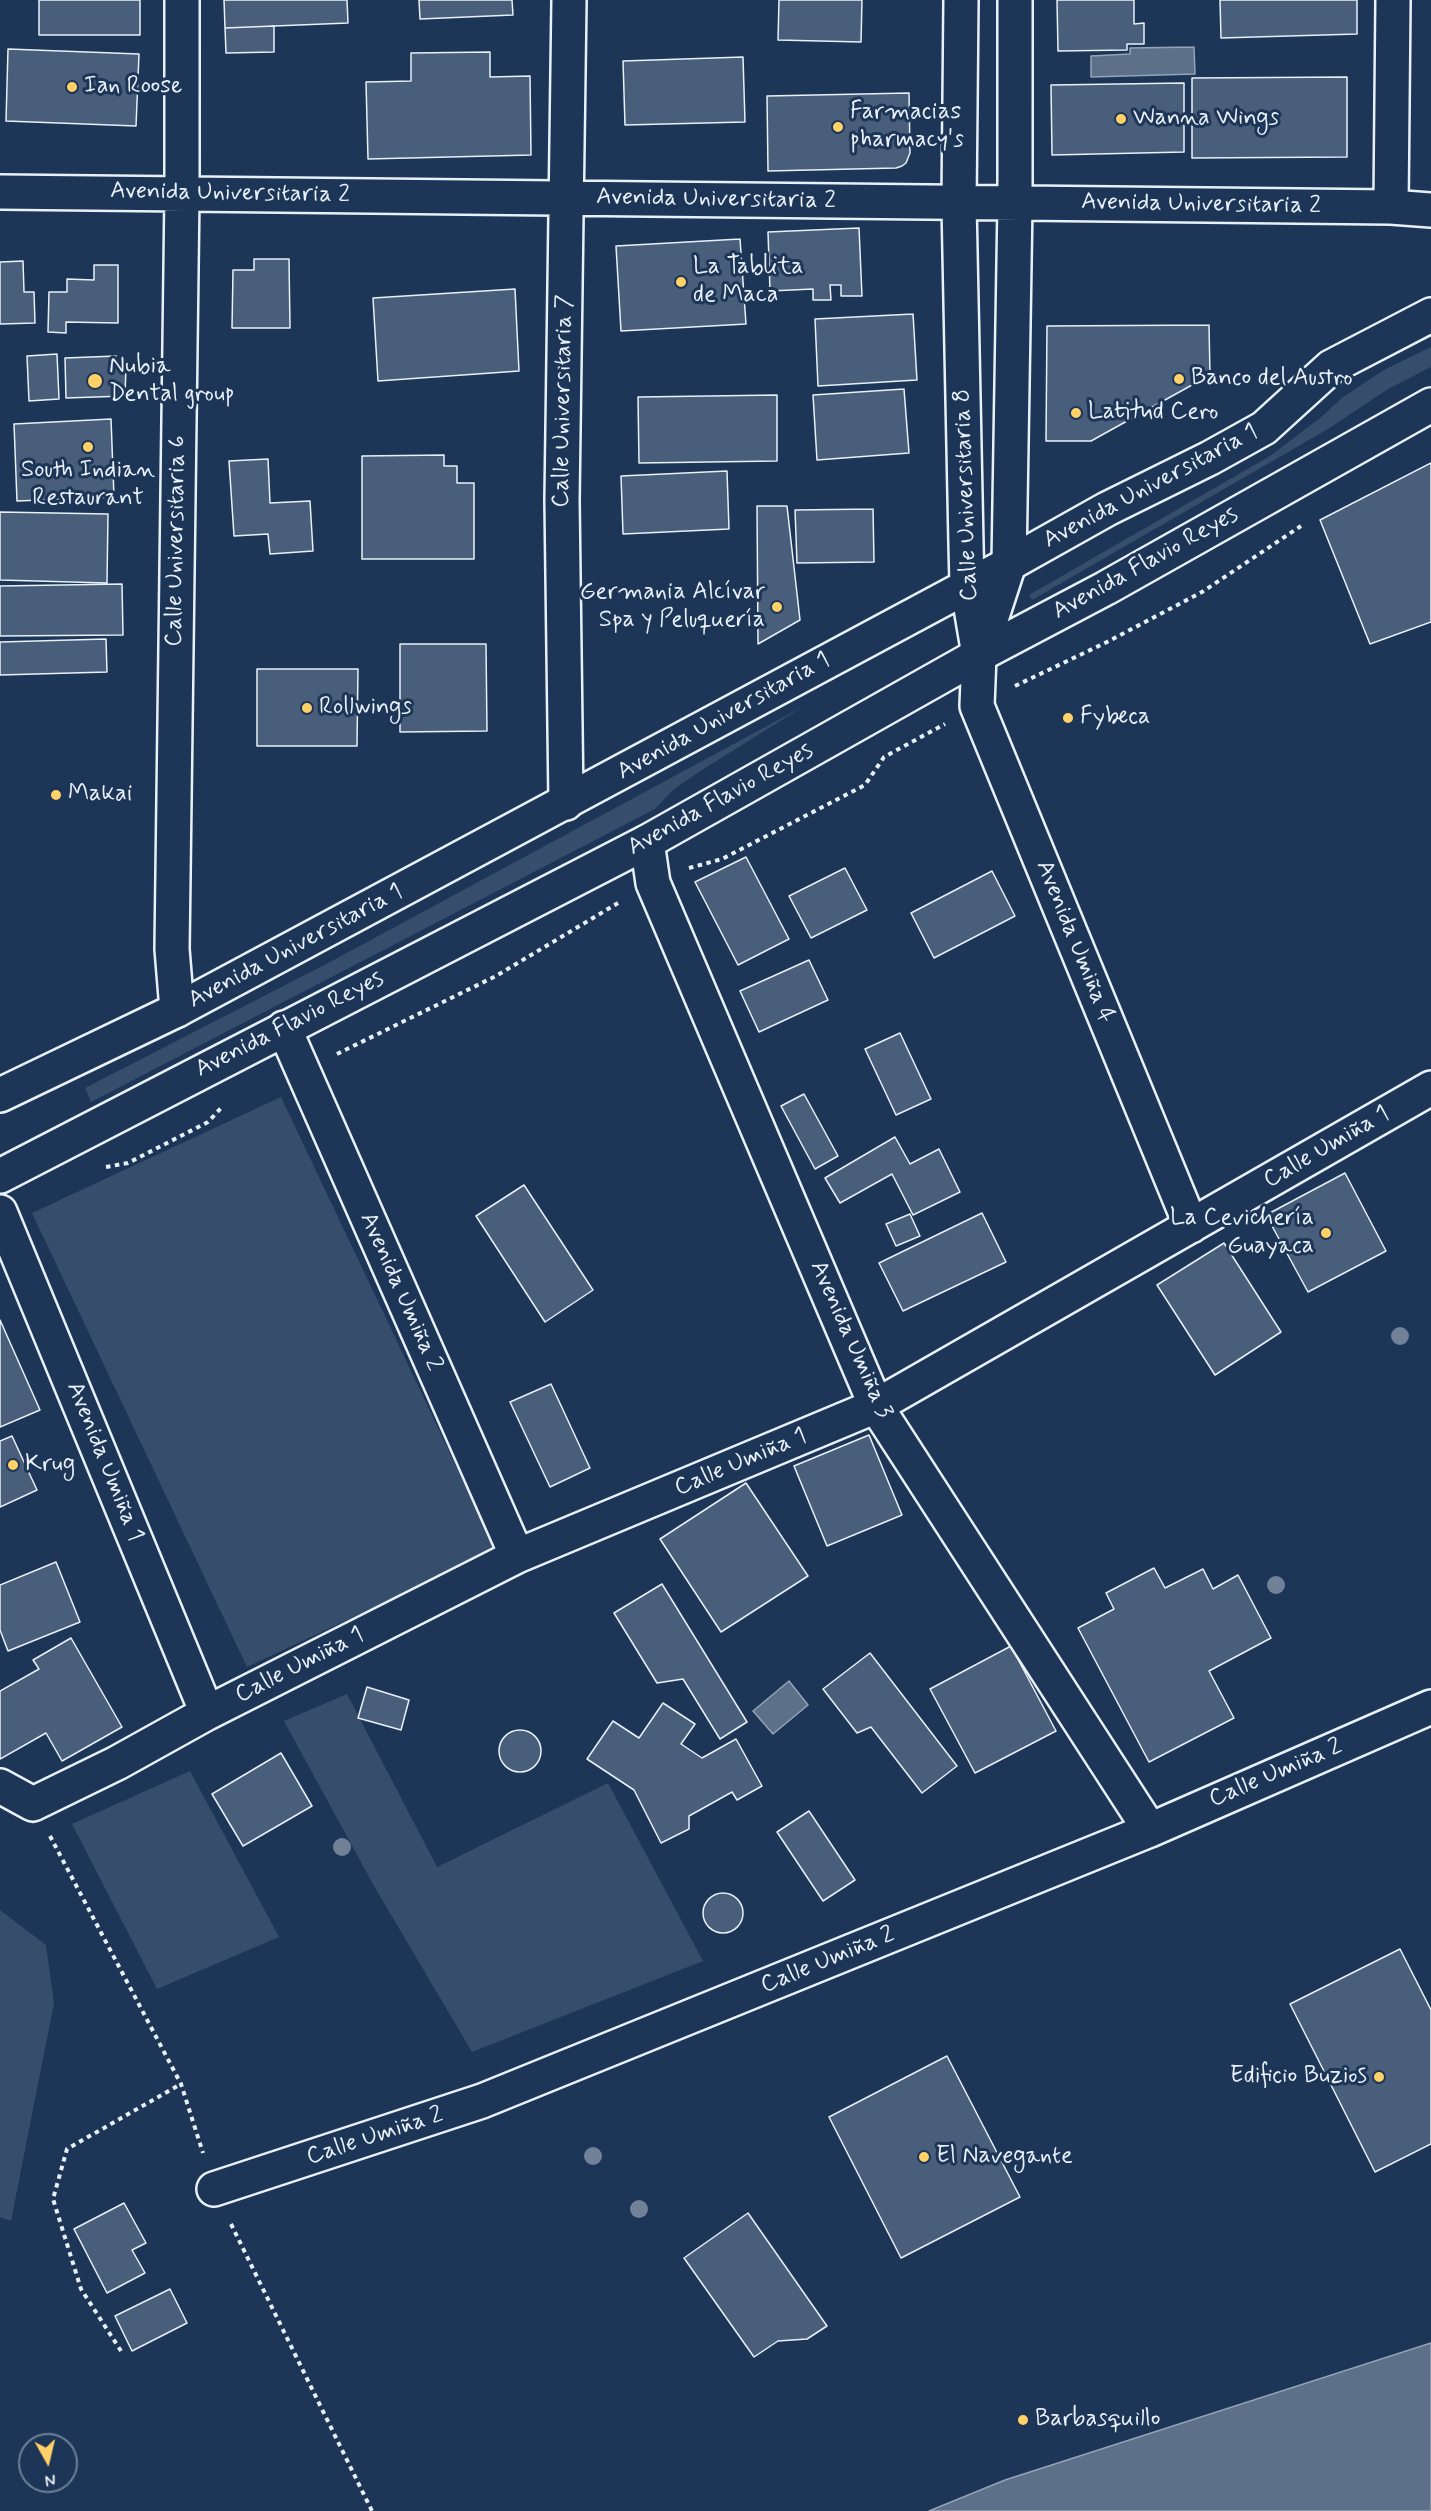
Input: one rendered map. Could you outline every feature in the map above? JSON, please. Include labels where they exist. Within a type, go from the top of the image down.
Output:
[{"type":"street","name":"Calle Universitaria 6","points":[[177,1010],[171,949],[182,193],[182,0]]},
{"type":"street","name":"Calle Universitaria 7","points":[[567,802],[562,512],[569,0]]},
{"type":"street","name":"Calle Universitaria 8","points":[[961,0],[958,204],[968,584],[979,655]]},
{"type":"street","name":"Calle Universitaria 8","points":[[979,655],[1009,564],[1015,203],[1015,0]]},
{"type":"street","points":[[1391,207],[1393,0]]},
{"type":"street","name":"Avenida Universitaria 2","points":[[0,192],[1391,207],[1431,210]]},
{"type":"street","name":"Avenida Universitaria 1","points":[[0,1095],[177,1010],[1009,564],[1107,509],[1210,458],[1264,428],[1331,367],[1431,315]]},
{"type":"street","name":"Avenida Flavio Reyes","points":[[0,1176],[647,842],[1431,405]]},
{"type":"street","name":"Avenida Umiña 4","points":[[979,655],[977,706],[1191,1226]]},
{"type":"street","name":"Avenida Umiña 3","points":[[647,842],[653,883],[876,1406],[1150,1830]]},
{"type":"street","name":"Avenida Umiña 2","points":[[284,1028],[516,1556]]},
{"type":"street","name":"Calle Umiña 1","points":[[0,1786],[33,1803],[117,1763],[207,1713],[516,1556],[876,1406],[1431,1088]]},
{"type":"street","name":"Avenida Umiña 1","points":[[0,1212],[207,1713]]},
{"type":"street","name":"Calle Umiña 2","points":[[214,2189],[482,2101],[1150,1830],[1431,1707]]},
{"type":"path","points":[[1010,688],[1107,642],[1202,591],[1301,525]]},
{"type":"path","points":[[680,871],[722,859],[865,786],[884,757],[946,724]]},
{"type":"path","points":[[330,1057],[496,976],[624,899]]},
{"type":"path","points":[[121,2351],[81,2289],[53,2199],[67,2150],[181,2084]]},
{"type":"shaded area","points":[[1194,47],[1195,74],[1091,77],[1091,56],[1130,54],[1130,48]]},
{"type":"shaded area","points":[[1431,347],[1431,367],[1388,389],[1328,429],[1032,600],[1029,595],[1270,456],[1320,418],[1343,397],[1384,370]]},
{"type":"shaded area","points":[[804,706],[699,772],[673,790],[655,809],[91,1102],[85,1088],[330,962]]},
{"type":"shaded area","points":[[281,1097],[496,1550],[247,1667],[32,1213]]},
{"type":"shaded area","points":[[789,1681],[808,1705],[773,1734],[753,1711]]},
{"type":"shaded area","points":[[347,1694],[437,1867],[608,1783],[703,1961],[472,2052],[374,1886],[284,1721]]},
{"type":"shaded area","points":[[190,1771],[279,1937],[157,1989],[72,1824]]},
{"type":"shaded area","points":[[0,1910],[46,1945],[54,2003],[11,2221],[0,2217]]},
{"type":"shaded area","points":[[1431,2343],[1431,2511],[929,2511],[1005,2480]]},
{"type":"building","points":[[39,0],[140,0],[140,35],[39,35]]},
{"type":"building","points":[[224,0],[347,0],[348,23],[225,28]]},
{"type":"building","points":[[419,0],[512,0],[513,15],[420,19]]},
{"type":"building","points":[[779,0],[862,0],[861,42],[778,40]]},
{"type":"building","points":[[1057,0],[1134,0],[1134,24],[1144,23],[1144,44],[1127,44],[1127,50],[1058,51]]},
{"type":"building","points":[[1220,0],[1357,0],[1357,34],[1221,38]]},
{"type":"building","points":[[274,26],[274,52],[226,53],[225,28]]},
{"type":"building","name":"Ian Roose","points":[[8,49],[139,54],[136,126],[6,121]]},
{"type":"building","points":[[490,52],[490,77],[530,76],[531,155],[368,159],[366,82],[411,81],[411,53]]},
{"type":"building","points":[[743,57],[745,122],[625,125],[623,61]]},
{"type":"building","points":[[1347,77],[1347,157],[1192,158],[1192,78]]},
{"type":"building","points":[[1184,83],[1184,152],[1052,155],[1051,85]]},
{"type":"building","points":[[909,93],[910,153],[906,163],[902,166],[768,171],[767,96]]},
{"type":"building","points":[[859,228],[862,296],[841,296],[841,285],[830,285],[831,300],[813,300],[813,289],[770,291],[768,232]]},
{"type":"building","points":[[740,239],[746,324],[621,331],[616,246]]},
{"type":"building","points":[[254,259],[289,259],[290,328],[232,328],[233,270],[254,270]]},
{"type":"building","points":[[23,261],[24,292],[34,292],[35,323],[0,324],[0,262]]},
{"type":"building","points":[[94,265],[118,265],[118,323],[66,322],[66,333],[48,332],[49,292],[67,292],[67,279],[94,280]]},
{"type":"building","points":[[515,289],[519,371],[378,381],[373,298]]},
{"type":"building","points":[[913,314],[917,380],[818,386],[815,319]]},
{"type":"building","points":[[1209,325],[1210,375],[1091,441],[1046,441],[1047,326]]},
{"type":"building","points":[[57,354],[59,399],[29,401],[27,356]]},
{"type":"building","name":"Nubia Dental group","points":[[116,356],[116,366],[126,366],[125,396],[66,398],[65,358]]},
{"type":"building","points":[[904,389],[909,453],[817,460],[813,395]]},
{"type":"building","points":[[777,395],[777,461],[639,463],[638,397]]},
{"type":"building","points":[[111,419],[114,497],[17,501],[14,424]]},
{"type":"building","points":[[444,455],[444,466],[457,466],[457,483],[474,483],[474,559],[362,559],[362,456]]},
{"type":"building","points":[[268,459],[270,503],[310,501],[313,551],[270,554],[268,534],[234,536],[229,461]]},
{"type":"building","points":[[1431,463],[1431,622],[1370,644],[1320,520]]},
{"type":"building","points":[[727,471],[729,529],[623,534],[621,476]]},
{"type":"building","points":[[757,506],[787,506],[800,620],[758,644]]},
{"type":"building","points":[[873,509],[874,562],[797,563],[795,510]]},
{"type":"building","points":[[0,512],[108,514],[107,583],[0,580]]},
{"type":"building","points":[[122,584],[123,635],[0,636],[0,586]]},
{"type":"building","points":[[106,639],[107,672],[0,675],[0,642]]},
{"type":"building","points":[[400,644],[486,644],[487,731],[400,732]]},
{"type":"building","name":"Rollwings","points":[[257,669],[358,669],[357,746],[257,746]]},
{"type":"building","points":[[746,857],[789,939],[738,965],[695,882]]},
{"type":"building","points":[[845,868],[867,910],[811,938],[789,896]]},
{"type":"building","points":[[992,871],[1015,916],[934,958],[911,913]]},
{"type":"building","points":[[809,960],[828,1000],[759,1032],[740,991]]},
{"type":"building","points":[[900,1033],[931,1099],[896,1115],[865,1049]]},
{"type":"building","points":[[804,1094],[838,1156],[815,1169],[781,1106]]},
{"type":"building","points":[[895,1137],[910,1164],[939,1149],[960,1192],[913,1215],[892,1174],[840,1203],[825,1178]]},
{"type":"building","name":"La Cevichería Guayaca","points":[[1345,1173],[1386,1251],[1308,1292],[1266,1215]]},
{"type":"building","points":[[524,1185],[593,1290],[545,1322],[476,1216]]},
{"type":"building","points":[[982,1213],[1006,1262],[903,1311],[879,1263]]},
{"type":"building","points":[[910,1214],[920,1236],[896,1246],[886,1224]]},
{"type":"building","points":[[1224,1243],[1281,1332],[1215,1375],[1157,1285]]},
{"type":"building","points":[[0,1320],[40,1410],[0,1427]]},
{"type":"building","points":[[551,1384],[590,1468],[550,1487],[510,1402]]},
{"type":"building","points":[[869,1435],[902,1515],[827,1546],[794,1466]]},
{"type":"building","name":"Krug","points":[[12,1436],[37,1490],[0,1507],[0,1441]]},
{"type":"building","points":[[746,1483],[808,1576],[721,1632],[660,1539]]},
{"type":"building","points":[[56,1562],[80,1622],[8,1651],[0,1630],[0,1585]]},
{"type":"building","points":[[1154,1568],[1165,1588],[1203,1569],[1213,1589],[1238,1575],[1271,1638],[1209,1671],[1234,1718],[1149,1762],[1078,1628],[1114,1609],[1106,1593]]},
{"type":"building","points":[[662,1584],[747,1722],[720,1739],[683,1679],[657,1683],[614,1613]]},
{"type":"building","points":[[71,1638],[122,1727],[62,1761],[46,1733],[0,1759],[0,1691],[39,1669],[33,1660]]},
{"type":"building","points":[[1011,1646],[1056,1731],[975,1773],[930,1689]]},
{"type":"building","points":[[870,1653],[957,1766],[922,1793],[871,1727],[857,1733],[823,1689]]},
{"type":"building","points":[[367,1687],[409,1700],[401,1730],[358,1718]]},
{"type":"building","points":[[663,1703],[695,1724],[681,1744],[702,1758],[736,1739],[762,1786],[737,1800],[732,1792],[689,1816],[689,1829],[661,1843],[634,1790],[587,1759],[613,1721],[639,1738]]},
{"type":"building","points":[[520,1730],[535,1736],[541,1751],[535,1766],[520,1772],[505,1766],[499,1751],[505,1736]]},
{"type":"building","points":[[281,1753],[312,1806],[243,1846],[212,1794]]},
{"type":"building","points":[[809,1811],[855,1880],[823,1901],[777,1832]]},
{"type":"building","points":[[723,1893],[731,1894],[737,1899],[742,1905],[742,1921],[737,1927],[731,1932],[723,1933],[715,1932],[709,1927],[704,1921],[703,1913],[704,1905],[709,1899],[715,1894]]},
{"type":"building","name":"Edificio Buzios","points":[[1400,1949],[1431,2010],[1431,2144],[1375,2172],[1290,2004]]},
{"type":"building","name":"El Navegante","points":[[947,2056],[1020,2197],[901,2258],[829,2117]]},
{"type":"building","points":[[124,2203],[146,2243],[132,2250],[145,2273],[107,2293],[74,2229]]},
{"type":"building","points":[[748,2213],[827,2326],[807,2339],[778,2341],[754,2357],[684,2258]]},
{"type":"building","points":[[170,2289],[187,2323],[132,2351],[115,2316]]},
{"type":"place","name":"Ian Roose","points":[[72,87]]},
{"type":"place","name":"Wanna Wings","points":[[1121,119]]},
{"type":"place","name":"Farmacias pharmacy's","points":[[838,127]]},
{"type":"place","name":"La Tablita de Maca","points":[[681,282]]},
{"type":"place","name":"Banco del Austro","points":[[1179,379]]},
{"type":"place","name":"Nubia Dental group","points":[[95,381]]},
{"type":"place","name":"Latitud Cero","points":[[1076,413]]},
{"type":"place","name":"South Indian Restaurant","points":[[88,447]]},
{"type":"place","name":"Germania Alcívar Spa y Peluquería","points":[[777,607]]},
{"type":"place","name":"Rollwings","points":[[307,708]]},
{"type":"place","name":"Fybeca","points":[[1068,718]]},
{"type":"place","name":"Makai","points":[[56,795]]},
{"type":"place","name":"La Cevichería Guayaca","points":[[1326,1233]]},
{"type":"place","name":"Krug","points":[[13,1465]]},
{"type":"place","name":"Edificio Buzios","points":[[1379,2077]]},
{"type":"place","name":"El Navegante","points":[[924,2157]]},
{"type":"place","name":"Barbasquillo","points":[[1023,2420]]}]
